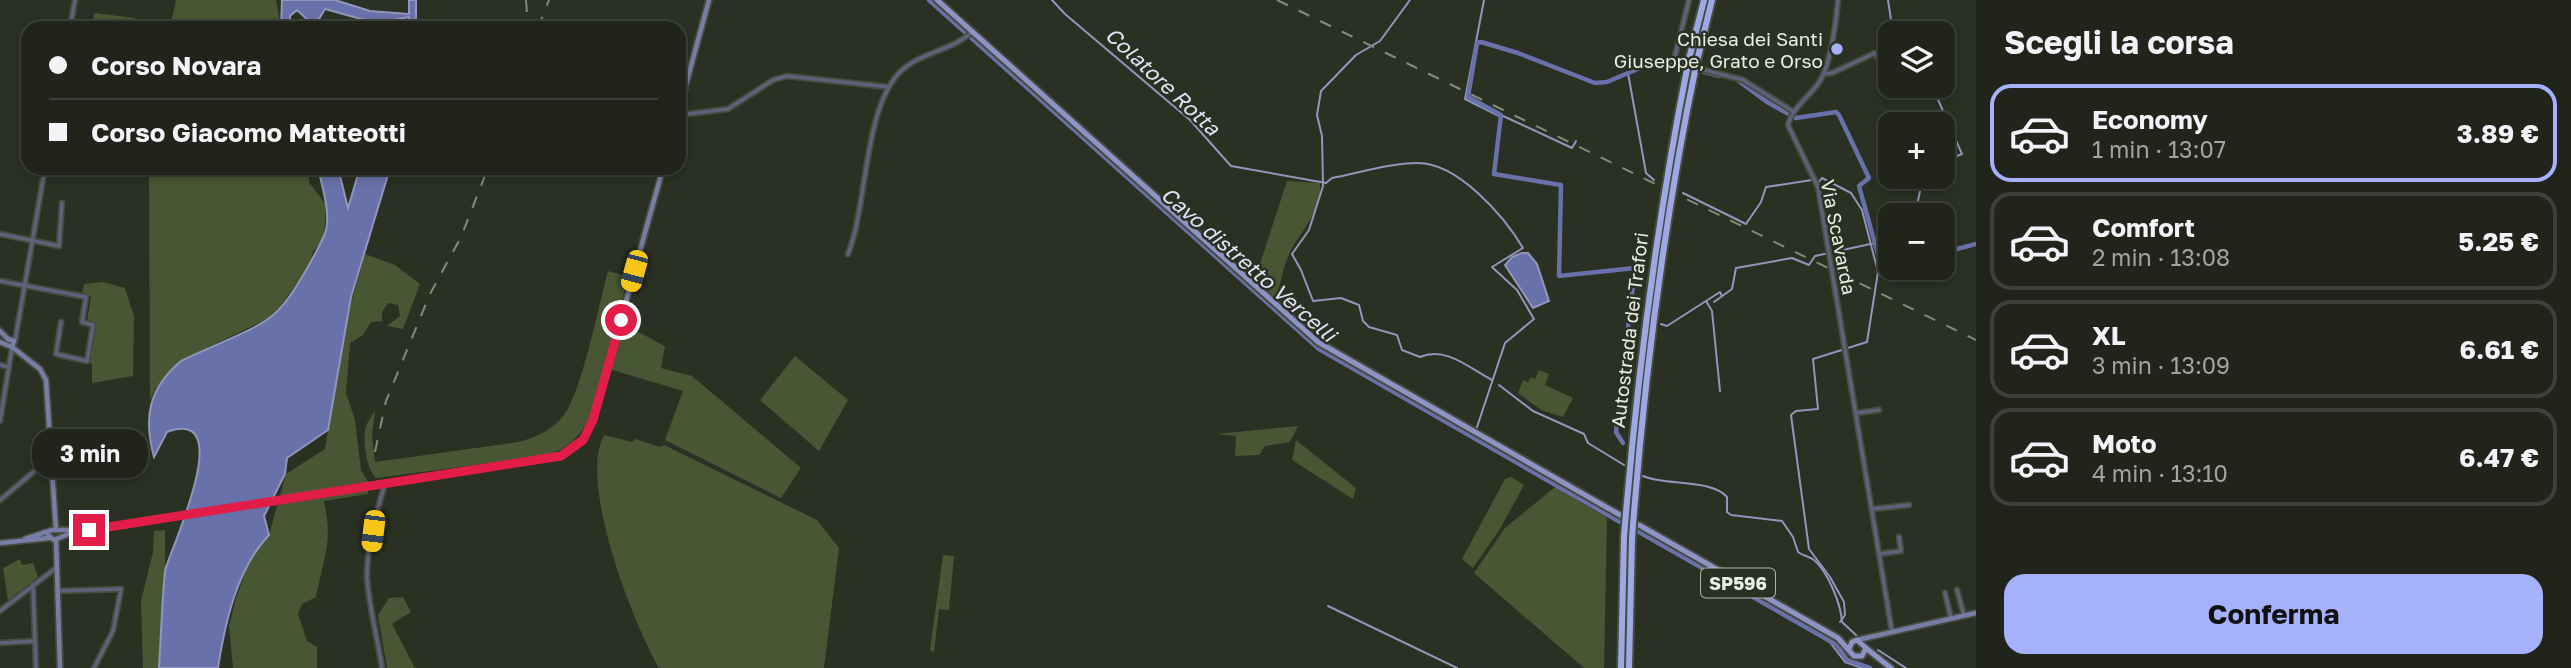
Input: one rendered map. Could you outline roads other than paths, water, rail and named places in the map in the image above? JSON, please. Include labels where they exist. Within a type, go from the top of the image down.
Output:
[{"type":"highway","name":"Autostrada dei Trafori","points":[[1629,668],[1632,538],[1652,322],[1704,0]]},
{"type":"highway","name":"Autostrada dei Trafori","points":[[1621,668],[1624,537],[1644,320],[1664,186],[1693,60],[1712,0]]},
{"type":"main road","points":[[686,84],[709,0]]},
{"type":"main road","points":[[937,0],[1328,349],[1620,515]]},
{"type":"main road","points":[[0,543],[543,461],[561,456],[583,440],[593,420],[661,175]]},
{"type":"main road","points":[[2,332],[11,344],[40,369],[46,380],[53,475],[53,535],[60,668]]},
{"type":"main road","points":[[0,342],[11,344]]},
{"type":"main road","name":"SP596","points":[[1639,525],[1838,638],[1854,656],[1877,659]]},
{"type":"main road","points":[[1849,649],[1855,640],[1976,613]]},
{"type":"main road","points":[[1860,657],[1875,636]]},
{"type":"main road","name":"SP596","points":[[1838,638],[1855,640],[1866,646],[1877,659],[1891,668]]},
{"type":"street","points":[[71,21],[75,0]]},
{"type":"street","points":[[1682,65],[1675,56],[1689,0]]},
{"type":"street","name":"Via Scavarda","points":[[1838,0],[1824,74],[1794,112],[1790,119],[1789,132],[1817,183],[1892,632]]},
{"type":"street","points":[[848,254],[862,197],[866,167],[890,87],[908,66],[971,33]]},
{"type":"street","points":[[1824,74],[1832,73],[1875,53],[1878,59]]},
{"type":"street","points":[[1701,69],[1743,80],[1794,112]]},
{"type":"street","points":[[686,115],[728,109],[773,80],[787,76],[890,87]]},
{"type":"street","points":[[0,421],[11,344],[44,175]]},
{"type":"street","points":[[0,234],[59,246],[62,203]]},
{"type":"street","points":[[0,281],[86,297],[82,322],[93,326],[87,361],[56,355],[61,322]]},
{"type":"street","points":[[2,332],[16,329]]},
{"type":"street","points":[[0,365],[10,364]]},
{"type":"street","points":[[1856,413],[1879,410]]},
{"type":"street","points":[[0,500],[79,434]]},
{"type":"street","points":[[40,467],[53,475]]},
{"type":"street","points":[[382,668],[367,580],[375,515],[386,485]]},
{"type":"street","points":[[1872,509],[1909,505]]},
{"type":"street","points":[[1879,554],[1901,551],[1899,537]]},
{"type":"street","points":[[0,611],[56,568]]},
{"type":"street","points":[[33,585],[36,668]]},
{"type":"street","points":[[57,591],[121,589],[113,631],[94,668]]},
{"type":"street","points":[[1957,590],[1965,616]]},
{"type":"street","points":[[1945,593],[1952,619]]},
{"type":"street","points":[[0,643],[35,641]]},
{"type":"water","points":[[282,0],[335,0],[370,11],[409,14],[409,0],[416,0],[416,21],[409,21],[409,17],[389,21],[361,19],[325,9],[315,21],[309,21],[297,10],[290,16],[290,21],[281,21]]},
{"type":"water","points":[[320,175],[340,175],[348,208],[358,175],[388,175],[351,297],[328,430],[287,458],[285,474],[264,516],[269,535],[249,563],[234,597],[218,668],[159,668],[165,571],[186,515],[199,461],[198,441],[188,430],[167,432],[154,457],[149,429],[151,404],[162,382],[181,361],[264,322],[279,309],[294,290],[324,236],[327,213]]},
{"type":"water","points":[[1528,253],[1537,264],[1549,301],[1533,308],[1505,265],[1512,257]]},
{"type":"waterway","name":"Cavo distretto Vercelli","points":[[929,0],[1319,349],[1620,522]]},
{"type":"waterway","name":"Colatore Rotta","points":[[1052,0],[1190,120],[1231,166],[1326,183],[1332,178],[1386,166],[1407,163],[1433,165],[1464,181],[1492,207],[1523,248],[1492,267],[1517,290],[1534,319],[1505,343],[1473,439]]},
{"type":"waterway","points":[[1410,0],[1380,41],[1356,55],[1321,91],[1317,115],[1322,136],[1323,186],[1309,230],[1292,254],[1313,301],[1341,298],[1359,305],[1363,321],[1369,327],[1397,335],[1402,350],[1420,357],[1430,354],[1448,356],[1492,380]]},
{"type":"waterway","points":[[1484,0],[1465,99],[1499,116]]},
{"type":"waterway","points":[[1888,0],[1891,21]]},
{"type":"waterway","points":[[1623,443],[1616,432],[1635,268],[1559,276],[1561,185],[1494,174],[1501,115],[1468,97],[1477,43],[1481,42],[1518,53],[1595,83],[1607,82],[1654,62],[1682,67]]},
{"type":"waterway","points":[[1701,71],[1720,76]]},
{"type":"waterway","points":[[1628,73],[1646,173],[1654,180]]},
{"type":"waterway","points":[[1736,79],[1767,102],[1796,118],[1836,112],[1839,115],[1869,178],[1859,186],[1878,255]]},
{"type":"waterway","points":[[1937,98],[1943,112]]},
{"type":"waterway","points":[[1501,115],[1572,148],[1576,141]]},
{"type":"waterway","points":[[1955,138],[1962,154],[1955,157]]},
{"type":"waterway","points":[[1818,183],[1822,178],[1851,193],[1862,210],[1878,272],[1867,342],[1813,359],[1818,409],[1796,411],[1791,415],[1809,549],[1844,602],[1845,615],[1840,622]]},
{"type":"waterway","points":[[1683,193],[1746,224],[1761,202],[1766,187],[1812,180]]},
{"type":"waterway","points":[[1918,203],[1920,189]]},
{"type":"waterway","points":[[1714,302],[1732,289],[1736,268],[1792,258],[1809,265],[1815,256],[1875,243]]},
{"type":"waterway","points":[[1955,250],[1976,244]]},
{"type":"waterway","points":[[1661,324],[1667,326],[1720,292],[1722,296]]},
{"type":"waterway","points":[[1706,301],[1712,311],[1720,391]]},
{"type":"waterway","points":[[1628,321],[1633,320]]},
{"type":"waterway","points":[[1499,385],[1533,411],[1584,434],[1588,443],[1624,465]]},
{"type":"waterway","points":[[1643,476],[1720,491],[1727,497],[1727,512],[1731,515],[1782,521],[1793,537],[1798,552],[1814,560],[1824,572],[1836,598],[1842,622],[1857,636]]},
{"type":"waterway","name":"Cavo distretto Vercelli","points":[[1639,532],[1837,645],[1847,660],[1870,668]]},
{"type":"waterway","points":[[1328,606],[1457,668]]},
{"type":"waterway","points":[[1829,641],[1845,662],[1862,668]]},
{"type":"waterway","points":[[1878,650],[1906,668]]},
{"type":"railway","points":[[526,0],[528,21]]},
{"type":"railway","points":[[541,21],[549,0]]},
{"type":"railway","points":[[1277,0],[1976,340]]},
{"type":"railway","points":[[375,452],[386,401],[430,294],[461,237],[485,175]]},
{"type":"place","name":"Chiesa dei Santi Giuseppe, Grato e Orso","points":[[1837,49]]}]
